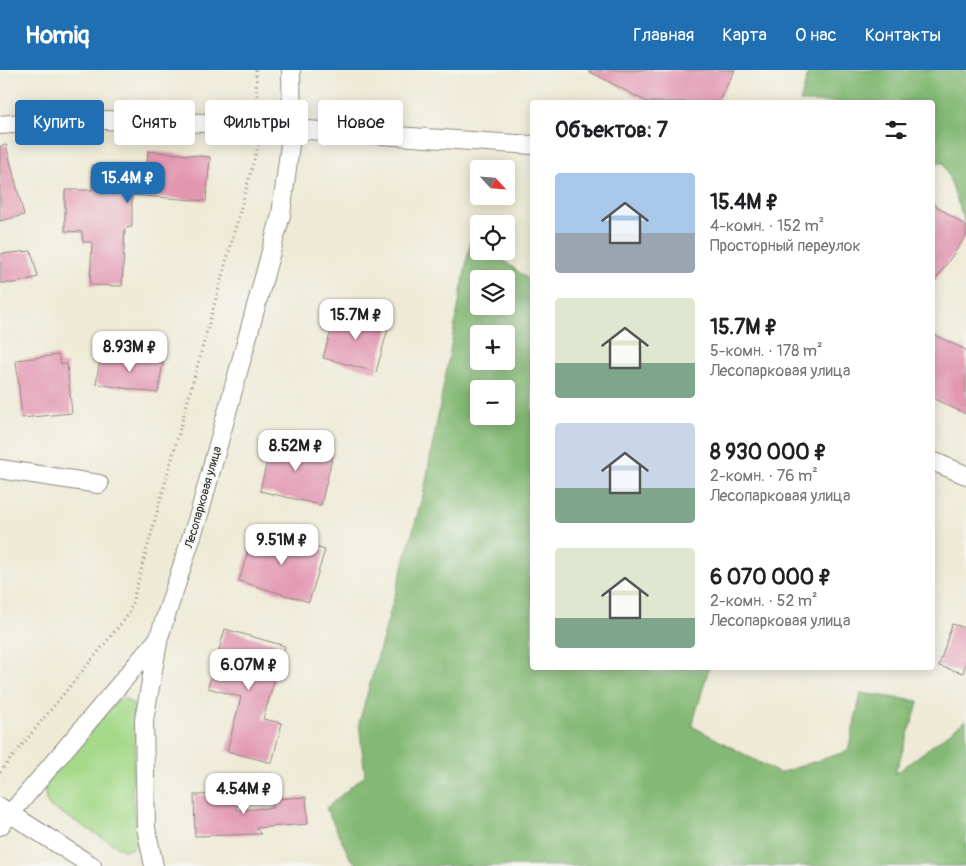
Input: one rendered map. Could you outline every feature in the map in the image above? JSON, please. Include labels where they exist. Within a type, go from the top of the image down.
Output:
[{"type":"street","name":"Лесопарковая улица","points":[[291,70],[292,100]]},
{"type":"street","points":[[0,125],[67,119],[205,123]]},
{"type":"street","points":[[308,131],[530,145]]},
{"type":"street","name":"Лесопарковая улица","points":[[154,866],[146,828],[144,720],[159,638],[200,510],[281,215],[290,145]]},
{"type":"street","points":[[935,462],[966,475]]},
{"type":"street","points":[[0,469],[100,484]]},
{"type":"street","points":[[92,866],[3,816],[159,638]]},
{"type":"path","points":[[0,772],[129,614],[259,142],[256,70]]},
{"type":"green space","points":[[809,70],[966,70],[966,226],[944,163],[935,163],[935,100],[801,100]]},
{"type":"green space","points":[[470,243],[470,260],[503,260],[530,280],[530,670],[708,670],[692,726],[779,773],[848,751],[861,693],[919,701],[895,774],[966,720],[966,866],[359,866],[350,858],[326,808],[365,775],[359,723],[424,491]]},
{"type":"green space","points":[[124,698],[132,703],[136,710],[132,794],[138,836],[133,847],[123,850],[48,805],[45,792],[48,778],[118,700]]},
{"type":"building","points":[[587,70],[735,70],[719,100],[643,100]]},
{"type":"building","points":[[6,145],[24,215],[0,221],[0,146]]},
{"type":"building","points":[[148,151],[210,157],[206,201],[132,195],[132,227],[125,228],[122,286],[90,285],[92,242],[83,242],[82,232],[65,231],[65,190],[92,190],[92,165],[147,165]]},
{"type":"building","points":[[935,205],[966,226],[966,236],[935,281]]},
{"type":"building","points":[[31,251],[38,277],[15,283],[0,283],[0,254]]},
{"type":"building","points":[[337,310],[389,325],[376,372],[323,358]]},
{"type":"building","points":[[935,335],[966,350],[966,414],[935,399]]},
{"type":"building","points":[[101,353],[163,362],[158,393],[96,384]]},
{"type":"building","points":[[58,355],[61,364],[67,364],[72,413],[22,418],[16,360]]},
{"type":"building","points":[[272,440],[333,454],[321,505],[260,491]]},
{"type":"building","points":[[255,529],[325,550],[309,602],[239,581]]},
{"type":"building","points":[[952,624],[966,628],[966,662],[963,673],[939,666]]},
{"type":"building","points":[[225,629],[285,646],[263,719],[282,723],[272,763],[227,751],[241,697],[208,688]]},
{"type":"building","points":[[237,794],[237,810],[273,808],[273,799],[306,797],[308,824],[256,828],[261,834],[195,836],[194,795]]}]
